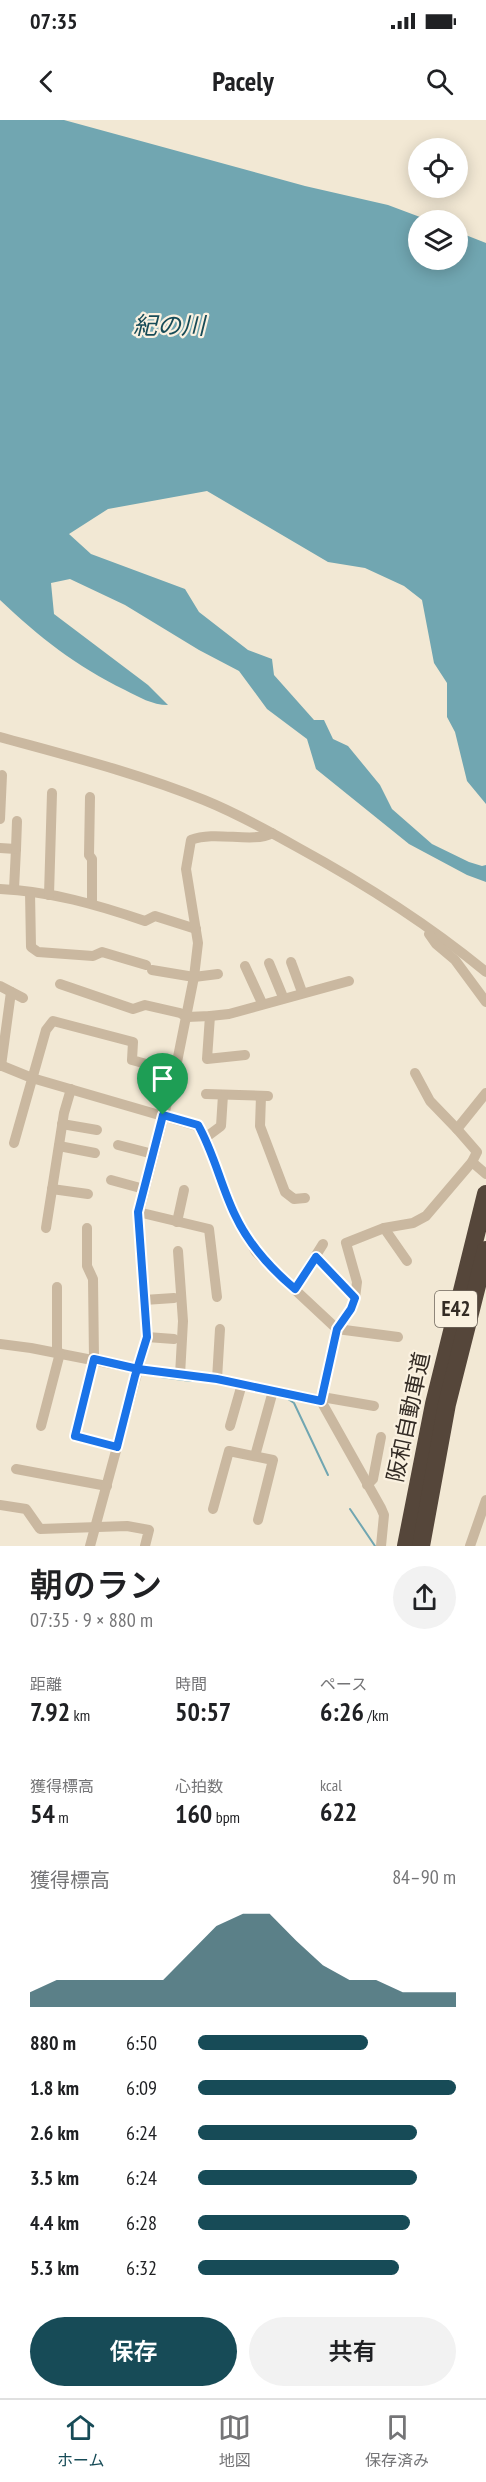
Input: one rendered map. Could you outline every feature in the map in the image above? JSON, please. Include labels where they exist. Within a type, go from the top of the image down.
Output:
[{"type":"highway","name":"阪和自動車道","points":[[406,1546],[441,1404],[486,1194]]},
{"type":"highway","name":"阪和自動車道","points":[[421,1546],[441,1404],[486,1250]]},
{"type":"street","points":[[0,737],[117,768],[205,800],[341,871],[461,951],[486,972]]},
{"type":"street","points":[[0,819],[2,775]]},
{"type":"street","points":[[49,894],[52,793]]},
{"type":"street","points":[[90,797],[89,855],[92,859],[92,903]]},
{"type":"street","points":[[14,889],[17,821]]},
{"type":"street","points":[[90,1546],[147,1337],[138,1212],[175,1072],[194,977],[198,943],[186,869],[191,840],[237,835],[262,839],[272,833]]},
{"type":"street","points":[[0,848],[16,849]]},
{"type":"street","points":[[0,889],[49,894],[92,903],[145,921],[155,916],[196,929]]},
{"type":"street","points":[[30,892],[31,947],[38,952],[93,956],[102,952],[149,967],[194,977],[218,975]]},
{"type":"street","points":[[425,928],[436,944],[455,960],[486,1002]]},
{"type":"street","points":[[291,962],[302,992]]},
{"type":"street","points":[[269,963],[284,997]]},
{"type":"street","points":[[245,966],[262,1003]]},
{"type":"street","points":[[60,984],[134,1009],[145,1005],[180,1013],[187,1017],[229,1014],[302,992],[349,981]]},
{"type":"street","points":[[0,986],[23,998]]},
{"type":"street","points":[[11,992],[1,1066],[32,1078],[198,1125],[235,1215],[251,1243],[276,1272],[337,1329],[398,1337]]},
{"type":"street","points":[[210,1016],[207,1059],[245,1055]]},
{"type":"street","points":[[14,1143],[46,1029],[53,1021],[133,1042],[132,1060],[175,1072]]},
{"type":"street","points":[[381,1546],[384,1515],[322,1399],[337,1329],[351,1309],[355,1298],[357,1282],[346,1243],[384,1227],[413,1224],[426,1216],[472,1162],[477,1152],[430,1101],[415,1073]]},
{"type":"street","points":[[46,1228],[71,1089]]},
{"type":"street","points":[[457,1129],[486,1093]]},
{"type":"street","points":[[206,1094],[264,1096],[260,1126],[285,1192],[294,1199],[305,1198]]},
{"type":"street","points":[[205,1138],[221,1126],[223,1095]]},
{"type":"street","points":[[63,1124],[97,1130]]},
{"type":"street","points":[[117,1144],[153,1154]]},
{"type":"street","points":[[59,1146],[95,1153]]},
{"type":"street","points":[[472,1162],[486,1174]]},
{"type":"street","points":[[111,1180],[144,1189]]},
{"type":"street","points":[[52,1188],[88,1194]]},
{"type":"street","points":[[177,1222],[184,1190]]},
{"type":"street","points":[[138,1212],[209,1229],[216,1297]]},
{"type":"street","points":[[384,1227],[407,1261]]},
{"type":"street","points":[[87,1228],[87,1266],[93,1279],[93,1363],[75,1436],[117,1447]]},
{"type":"street","points":[[295,1289],[323,1244]]},
{"type":"street","points":[[178,1251],[183,1321],[180,1375]]},
{"type":"street","points":[[316,1257],[355,1298]]},
{"type":"street","points":[[41,1426],[58,1355],[57,1287]]},
{"type":"street","points":[[144,1300],[174,1298]]},
{"type":"street","points":[[217,1379],[220,1329]]},
{"type":"street","points":[[147,1337],[174,1339]]},
{"type":"street","points":[[0,1344],[93,1363],[217,1379],[272,1393],[374,1406]]},
{"type":"street","points":[[230,1426],[242,1386]]},
{"type":"street","points":[[255,1456],[272,1393]]},
{"type":"street","points":[[367,1485],[373,1479],[381,1437]]},
{"type":"street","points":[[213,1509],[229,1450],[273,1460],[258,1520]]},
{"type":"street","points":[[16,1469],[107,1486]]},
{"type":"street","points":[[470,1546],[486,1500]]},
{"type":"street","points":[[0,1505],[26,1509],[40,1529],[126,1526],[149,1530],[145,1546]]},
{"type":"water","name":"紀の川","points":[[0,120],[64,120],[305,186],[388,205],[408,212],[408,270],[468,270],[468,236],[486,243],[486,804],[467,781],[455,732],[447,717],[447,683],[434,663],[422,600],[404,586],[365,568],[328,562],[207,491],[108,509],[69,534],[91,554],[185,589],[199,612],[248,650],[272,659],[274,675],[314,720],[324,720],[333,739],[348,746],[380,785],[392,809],[432,844],[469,862],[486,865],[486,882],[467,875],[409,844],[316,769],[307,739],[267,709],[239,671],[199,650],[125,605],[70,579],[51,583],[54,614],[148,685],[168,705],[151,702],[107,681],[74,661],[0,600]]},
{"type":"waterway","points":[[161,1377],[191,1381]]},
{"type":"waterway","points":[[288,1399],[294,1403],[328,1475]]},
{"type":"waterway","points":[[350,1509],[375,1546]]},
{"type":"route","points":[[163,1115],[138,1212],[147,1337],[138,1369],[135,1376],[117,1447],[75,1436],[94,1359],[138,1369],[217,1379],[321,1401],[337,1329],[351,1309],[355,1298],[316,1257],[295,1289],[276,1272],[256,1252],[235,1215],[198,1125],[163,1115]]}]
